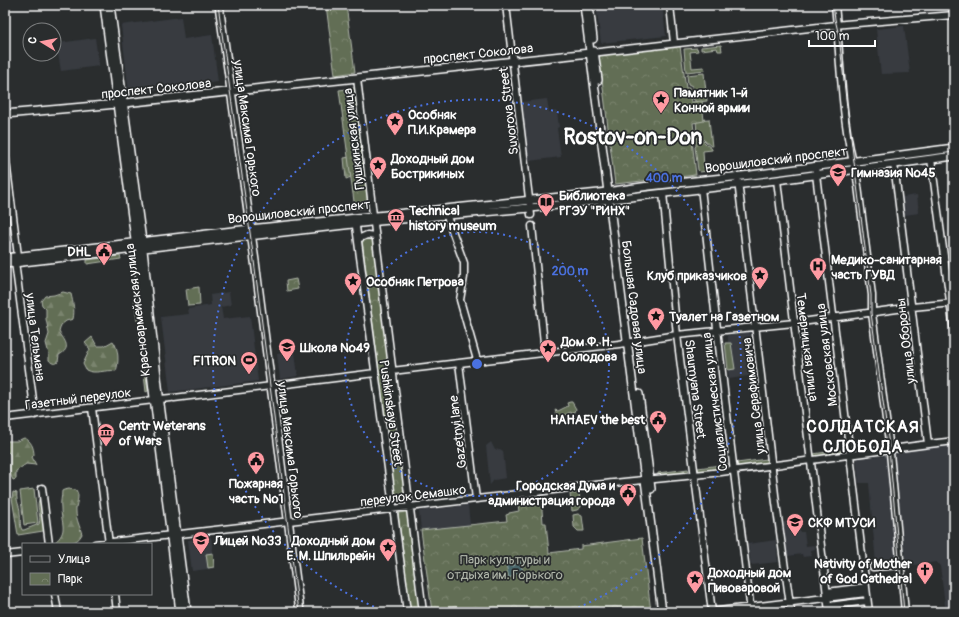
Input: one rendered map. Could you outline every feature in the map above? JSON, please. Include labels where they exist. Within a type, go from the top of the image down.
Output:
[{"type":"main road","name":"Красноармейская улица","points":[[104,5],[120,104],[139,245],[174,535],[187,612]]},
{"type":"main road","name":"Красноармейская улица","points":[[110,5],[120,104]]},
{"type":"main road","name":"улица Максима Горького","points":[[219,5],[251,232],[300,612]]},
{"type":"main road","name":"Большая Садовая улица","points":[[584,5],[592,53],[648,480],[667,612]]},
{"type":"main road","name":"Большая Садовая улица","points":[[589,5],[592,53]]},
{"type":"main road","name":"проспект Соколова","points":[[5,114],[120,104],[592,53]]},
{"type":"main road","name":"Ворошиловский проспект","points":[[610,195],[663,193],[701,188],[815,166],[954,148]]},
{"type":"main road","name":"Ворошиловский проспект","points":[[5,258],[17,259],[356,220],[530,208],[610,195],[738,180],[777,180],[954,156]]},
{"type":"main road","name":"Ворошиловский проспект","points":[[374,219],[530,208]]},
{"type":"main road","name":"Ворошиловский проспект","points":[[5,264],[17,259]]},
{"type":"main road","name":"Большая Садовая улица","points":[[648,480],[662,612]]},
{"type":"main road","name":"Красноармейская улица","points":[[174,535],[180,612]]},
{"type":"street","name":"Suvorova Street","points":[[506,5],[530,208]]},
{"type":"street","points":[[670,5],[674,43]]},
{"type":"street","points":[[835,5],[852,162],[857,178],[872,295],[872,312],[890,449],[902,565],[905,612]]},
{"type":"street","name":"проспект Соколова","points":[[592,53],[836,25],[954,15]]},
{"type":"street","name":"Пушкинская улица","points":[[357,78],[374,219]]},
{"type":"street","name":"улица Тельмана","points":[[5,153],[35,415]]},
{"type":"street","points":[[931,159],[952,303],[954,331]]},
{"type":"street","name":"улица Обороны","points":[[894,164],[928,444]]},
{"type":"street","name":"Московская улица","points":[[815,166],[869,612]]},
{"type":"street","name":"улица Серафимовича","points":[[738,180],[791,612]]},
{"type":"street","name":"Темерницкая улица","points":[[777,180],[829,609]]},
{"type":"street","name":"Социалистическая улица","points":[[701,188],[733,470],[751,610]]},
{"type":"street","name":"Shaumyana Street","points":[[663,193],[678,335],[712,612]]},
{"type":"street","points":[[446,214],[464,262],[461,304],[477,360]]},
{"type":"street","name":"Pushkinskaya Street","points":[[374,219],[423,612]]},
{"type":"street","name":"Pushkinskaya Street","points":[[356,220],[407,612]]},
{"type":"street","points":[[532,226],[545,353]]},
{"type":"street","points":[[358,239],[367,235],[375,236]]},
{"type":"street","points":[[392,371],[630,343],[678,335],[794,323],[952,303]]},
{"type":"street","name":"Gazetnyi lane","points":[[459,363],[476,499]]},
{"type":"street","name":"Газетный переулок","points":[[5,418],[375,373]]},
{"type":"street","points":[[92,408],[109,543]]},
{"type":"street","name":"переулок Семашко","points":[[109,543],[476,499],[696,475],[954,441]]},
{"type":"street","points":[[42,488],[49,543]]},
{"type":"street","points":[[5,555],[22,553]]},
{"type":"street","points":[[874,567],[902,565]]},
{"type":"street","points":[[712,612],[751,610],[827,595],[866,590]]},
{"type":"street","points":[[55,595],[58,612]]},
{"type":"street","points":[[115,595],[117,612]]},
{"type":"street","points":[[829,609],[867,601]]},
{"type":"shaded area","points":[[596,5],[662,5],[666,36],[601,43]]},
{"type":"shaded area","points":[[873,5],[902,5],[902,8],[873,12]]},
{"type":"shaded area","points":[[181,17],[184,39],[212,35],[218,82],[129,93],[121,25]]},
{"type":"shaded area","points":[[904,26],[910,73],[881,74],[876,29]]},
{"type":"shaded area","points":[[95,38],[99,66],[61,71],[60,62],[62,62],[62,43]]},
{"type":"shaded area","points":[[547,99],[549,112],[557,111],[559,127],[557,128],[561,157],[529,161],[522,102]]},
{"type":"shaded area","points":[[5,171],[14,251],[5,252]]},
{"type":"shaded area","points":[[917,195],[919,213],[905,215],[903,197]]},
{"type":"shaded area","points":[[229,292],[231,305],[221,307],[223,319],[250,316],[258,381],[170,392],[161,317],[189,314],[188,309],[211,305],[210,295]]},
{"type":"shaded area","points":[[750,332],[751,342],[749,343],[751,363],[753,363],[758,387],[749,388],[748,376],[729,379],[724,343],[728,342],[728,335]]},
{"type":"shaded area","name":"Школа №49","points":[[295,352],[298,376],[280,379],[277,354]]},
{"type":"shaded area","points":[[491,442],[495,450],[500,449],[503,451],[506,478],[494,480],[490,485],[486,446]]},
{"type":"shaded area","points":[[954,445],[954,612],[946,612],[940,566],[936,562],[906,566],[893,452]]},
{"type":"shaded area","points":[[888,455],[898,562],[876,564],[869,483],[859,483],[856,458]]},
{"type":"shaded area","points":[[468,505],[470,525],[421,530],[419,511]]},
{"type":"shaded area","name":"СКФ МТУСИ","points":[[798,520],[800,532],[804,532],[806,546],[815,545],[815,549],[811,550],[811,556],[803,557],[802,554],[788,556],[783,522]]},
{"type":"shaded area","name":"Лицей №33","points":[[211,537],[215,568],[192,571],[188,540]]},
{"type":"shaded area","points":[[776,540],[778,562],[751,565],[748,544]]},
{"type":"green space","points":[[326,5],[346,5],[355,72],[335,75]]},
{"type":"green space","points":[[721,45],[722,51],[718,51],[717,48],[701,50],[701,47]]},
{"type":"green space","points":[[680,46],[686,88],[689,88],[691,102],[702,101],[704,121],[693,123],[695,139],[692,140],[696,175],[615,184],[599,55]]},
{"type":"green space","points":[[697,48],[698,51],[690,52],[692,68],[704,67],[705,70],[686,72],[684,49]]},
{"type":"green space","points":[[704,73],[707,101],[697,102],[693,99],[692,86],[688,84],[687,75]]},
{"type":"green space","points":[[355,88],[370,207],[355,209],[339,90]]},
{"type":"green space","points":[[709,119],[712,147],[697,134],[696,120]]},
{"type":"green space","points":[[698,137],[712,149],[703,151],[704,168],[714,168],[714,170],[700,172],[698,170],[695,147],[696,139]]},
{"type":"green space","points":[[350,157],[356,175],[346,179],[344,158]]},
{"type":"green space","points":[[373,239],[406,502],[396,503],[362,240]]},
{"type":"green space","points":[[120,256],[121,259],[87,264],[87,260]]},
{"type":"green space","points":[[296,279],[298,289],[287,291],[286,281]]},
{"type":"green space","points":[[135,286],[139,321],[137,321],[133,287]]},
{"type":"green space","points":[[199,287],[200,305],[188,306],[186,289]]},
{"type":"green space","points":[[63,292],[71,294],[74,306],[74,316],[73,319],[66,321],[61,325],[59,332],[65,341],[66,347],[65,350],[59,355],[58,362],[52,363],[49,360],[46,343],[49,334],[46,309],[42,305],[41,301],[45,296]]},
{"type":"green space","points":[[139,331],[148,391],[146,392]]},
{"type":"green space","points":[[92,337],[97,346],[104,346],[113,341],[118,356],[116,371],[93,372],[86,370],[83,364],[90,349],[85,343]]},
{"type":"green space","points":[[725,343],[731,343],[735,369],[728,370]]},
{"type":"green space","points":[[572,402],[576,409],[575,412],[572,414],[571,412],[560,417],[560,420],[558,419],[555,410],[558,411],[568,406],[567,403]]},
{"type":"green space","points":[[24,438],[32,445],[34,455],[32,457],[36,465],[26,464],[16,471],[16,479],[13,480],[10,471],[10,454],[5,449],[5,441],[17,441]]},
{"type":"green space","points":[[841,450],[842,454],[814,458],[813,454]]},
{"type":"green space","points":[[767,459],[767,464],[738,467],[737,463]]},
{"type":"green space","points":[[728,464],[729,468],[699,472],[698,468]]},
{"type":"green space","points":[[688,469],[689,474],[658,478],[658,473]]},
{"type":"green space","points":[[34,489],[38,523],[24,525],[20,491]]},
{"type":"green space","points":[[76,490],[78,498],[76,515],[82,534],[80,538],[74,542],[54,543],[59,539],[63,531],[61,506],[62,491]]},
{"type":"green space","points":[[13,492],[17,493],[22,530],[39,524],[40,517],[38,504],[40,497],[46,529],[43,531],[18,535],[12,498]]},
{"type":"green space","points":[[579,493],[581,507],[572,511],[570,494]]},
{"type":"green space","name":"Парк культуры и отдыха им. Горького","points":[[541,497],[543,523],[546,523],[549,553],[581,549],[581,546],[642,538],[651,612],[432,612],[421,530],[507,521],[506,515],[519,511],[517,499]]},
{"type":"green space","points":[[408,512],[420,612],[410,612],[398,513]]},
{"type":"green space","points":[[578,514],[582,516],[584,531],[578,531],[574,527],[573,515]]},
{"type":"green space","points":[[213,553],[214,567],[208,568],[206,554]]},
{"type":"water","points":[[517,561],[520,561],[524,575],[516,573],[509,578],[506,564],[509,563],[510,565],[514,566]]},
{"type":"tunnel","points":[[531,215],[532,226]]},
{"type":"tram line","points":[[218,5],[254,261],[299,612]]},
{"type":"tram line","points":[[833,5],[839,36],[871,295],[871,313],[888,438],[904,612]]},
{"type":"place","name":"Памятник 1-й Конной армии","points":[[661,114]]},
{"type":"place","name":"Особняк П.И.Крамера","points":[[395,136]]},
{"type":"place","name":"Доходный дом Бострикиных","points":[[378,180]]},
{"type":"place","name":"Гимназия №45","points":[[838,187]]},
{"type":"place","name":"Библиотека РГЭУ \"РИНХ\"","points":[[546,217]]},
{"type":"place","name":"Technical history museum","points":[[396,232]]},
{"type":"place","name":"DHL","points":[[104,266]]},
{"type":"place","name":"Медико-санитарная часть ГУВД","points":[[818,281]]},
{"type":"place","name":"Клуб приказчиков","points":[[760,290]]},
{"type":"place","name":"Особняк Петрова","points":[[353,296]]},
{"type":"place","name":"Туалет на Газетном","points":[[656,331]]},
{"type":"place","name":"Школа №49","points":[[287,362]]},
{"type":"place","name":"Дом Ф. Н. Солодова","points":[[548,363]]},
{"type":"place","name":"FITRON","points":[[249,375]]},
{"type":"place","name":"HAHAEV the best","points":[[658,434]]},
{"type":"place","name":"Centr Weterans of Wars","points":[[106,447]]},
{"type":"place","name":"Пожарная часть №1","points":[[256,475]]},
{"type":"place","name":"Городская Дума и администрация города","points":[[628,507]]},
{"type":"place","name":"СКФ МТУСИ","points":[[795,537]]},
{"type":"place","name":"Лицей №33","points":[[201,555]]},
{"type":"place","name":"Доходный дом Е. М. Шпильрейн","points":[[388,562]]},
{"type":"place","name":"Nativity of Mother of God Cathedral","points":[[925,585]]},
{"type":"place","name":"Доходный дом Пивоваровой","points":[[695,594]]},
{"type":"district","name":"Rostov-on-Don","points":[[633,137]]},
{"type":"district","name":"СОЛДАТСКАЯ СЛОБОДА","points":[[863,436]]}]
